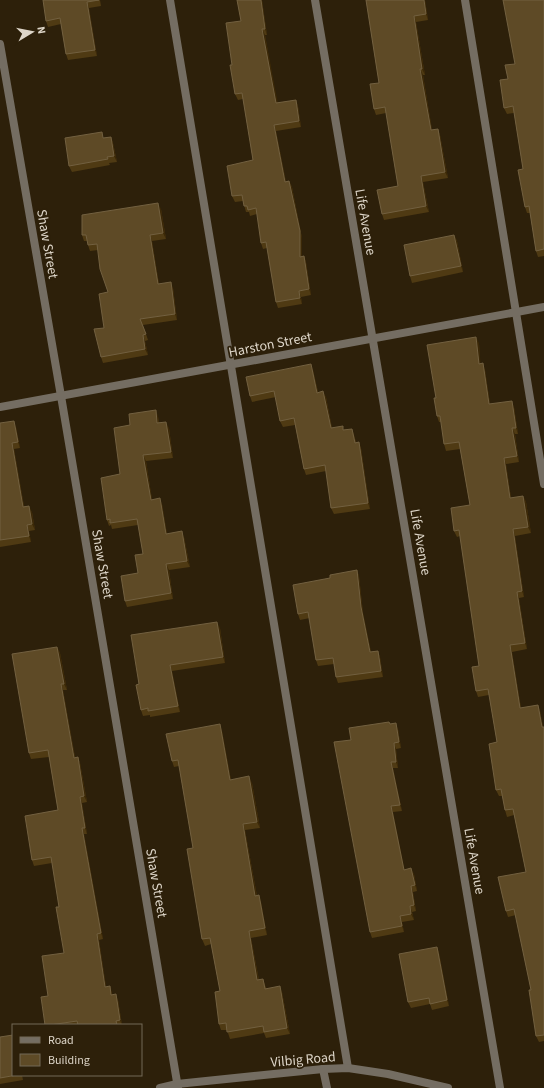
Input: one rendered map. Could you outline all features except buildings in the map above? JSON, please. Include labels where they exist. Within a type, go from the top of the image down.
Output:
[{"type":"street","points":[[170,0],[232,364],[348,1068]]},
{"type":"street","name":"Life Avenue","points":[[315,0],[500,1088]]},
{"type":"street","points":[[465,0],[544,484]]},
{"type":"street","name":"Shaw Street","points":[[0,44],[62,396],[178,1086]]},
{"type":"street","name":"Harston Street","points":[[0,407],[544,307]]},
{"type":"street","name":"Vilbig Road","points":[[160,1088],[323,1069],[348,1068],[388,1074],[448,1088]]},
{"type":"street","points":[[323,1069],[327,1088]]}]
